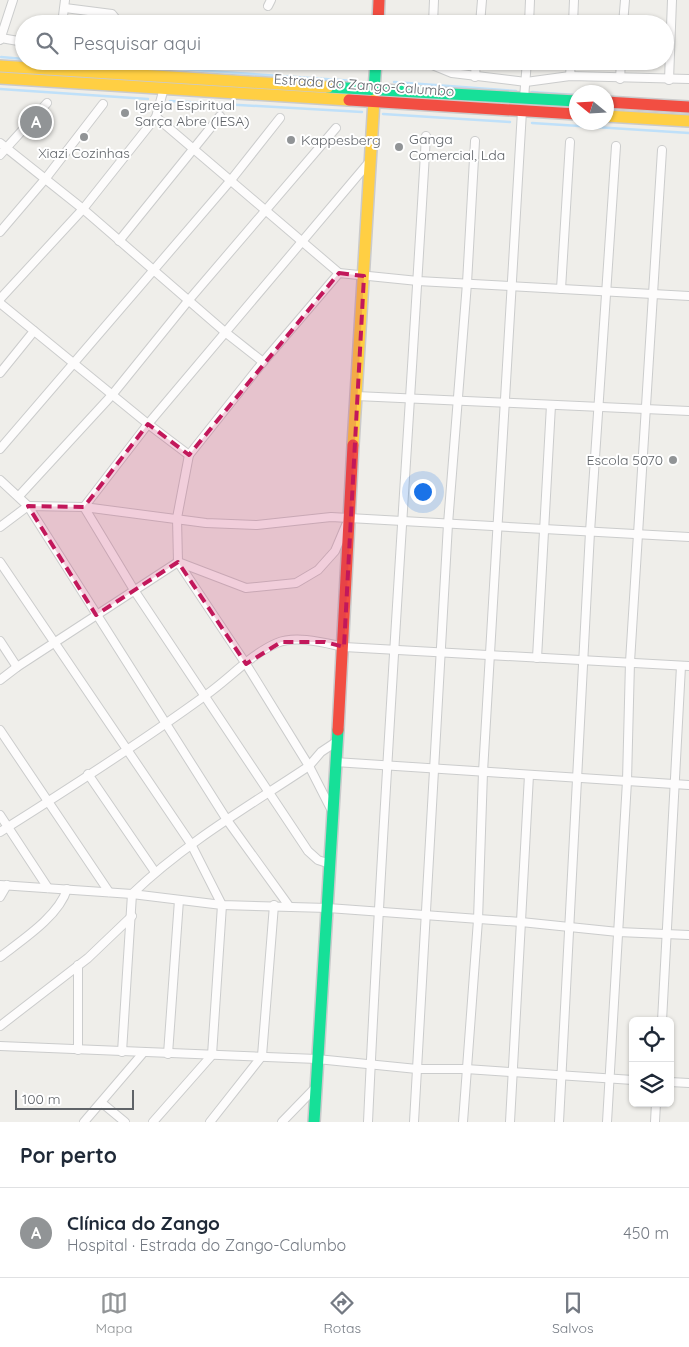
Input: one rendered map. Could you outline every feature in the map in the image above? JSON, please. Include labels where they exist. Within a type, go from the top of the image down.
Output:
[{"type":"main road","points":[[378,15],[379,0]]},
{"type":"main road","name":"Estrada do Zango-Calumbo","points":[[0,66],[15,67]]},
{"type":"main road","name":"Estrada do Zango-Calumbo","points":[[52,70],[374,95],[569,113]]},
{"type":"main road","points":[[314,1122],[328,908],[336,742],[344,647],[349,519],[375,70]]},
{"type":"main road","name":"Estrada do Zango-Calumbo","points":[[0,78],[164,88],[569,101]]},
{"type":"main road","points":[[614,102],[689,107]]},
{"type":"main road","points":[[614,116],[689,121]]},
{"type":"street","points":[[13,0],[0,39],[15,41]]},
{"type":"street","points":[[433,15],[434,0]]},
{"type":"street","points":[[481,15],[482,0]]},
{"type":"street","points":[[529,15],[530,0]]},
{"type":"street","points":[[573,15],[574,0]]},
{"type":"street","points":[[624,15],[625,0]]},
{"type":"street","points":[[671,15],[672,0]]},
{"type":"street","points":[[65,4],[113,15]]},
{"type":"street","points":[[446,70],[452,73],[475,77],[526,82],[570,76],[620,79],[689,79]]},
{"type":"street","points":[[475,70],[475,77]]},
{"type":"street","points":[[524,98],[527,70]]},
{"type":"street","points":[[570,70],[570,76]]},
{"type":"street","points":[[620,70],[620,79]]},
{"type":"street","points":[[669,70],[669,80]]},
{"type":"street","points":[[164,88],[156,117],[83,209],[0,301],[112,395],[190,455]]},
{"type":"street","points":[[0,155],[3,145],[47,103]]},
{"type":"street","points":[[0,232],[46,178],[103,104]]},
{"type":"street","points":[[463,1122],[478,920],[483,772],[522,110]]},
{"type":"street","points":[[119,241],[220,116]]},
{"type":"street","points":[[156,117],[266,209],[338,273],[418,281],[689,296]]},
{"type":"street","points":[[0,449],[231,180],[280,118]]},
{"type":"street","points":[[19,496],[112,395],[188,301],[336,128]]},
{"type":"street","points":[[368,1122],[401,522],[412,400],[426,136]]},
{"type":"street","points":[[414,1122],[448,524],[467,283],[475,141]]},
{"type":"street","points":[[561,289],[570,142]]},
{"type":"street","points":[[3,145],[46,178],[188,301],[263,362]]},
{"type":"street","points":[[559,1122],[563,1076],[576,778],[590,532],[608,291],[616,146]]},
{"type":"street","points":[[607,1122],[627,781],[630,662],[662,150]]},
{"type":"street","points":[[84,507],[148,424],[370,160]]},
{"type":"street","points":[[332,811],[309,766],[246,664],[178,562],[177,518],[190,455],[263,362],[338,273]]},
{"type":"street","points":[[0,373],[34,331]]},
{"type":"street","points":[[356,396],[689,411]]},
{"type":"street","points":[[537,658],[551,405]]},
{"type":"street","points":[[0,480],[28,506],[227,820],[289,906]]},
{"type":"street","points":[[0,527],[28,506],[84,507],[206,523],[257,525],[317,518],[689,537]]},
{"type":"street","points":[[84,507],[134,590],[206,695],[308,851],[318,860],[330,864]]},
{"type":"street","points":[[178,562],[246,588],[296,583],[318,570],[335,551],[349,519]]},
{"type":"street","points":[[0,562],[191,844],[222,905],[212,1055],[153,1122]]},
{"type":"street","points":[[0,680],[178,562]]},
{"type":"street","points":[[0,641],[17,667]]},
{"type":"street","points":[[0,832],[50,801],[206,695],[246,664],[281,642],[325,642],[344,647],[394,648],[685,666],[674,784],[668,935],[662,1017]]},
{"type":"street","points":[[0,730],[50,801],[109,892]]},
{"type":"street","points":[[122,1052],[132,894],[155,872],[191,844],[309,766],[321,752],[336,742]]},
{"type":"street","points":[[335,762],[689,785]]},
{"type":"street","points":[[88,774],[155,872]]},
{"type":"street","points":[[510,1122],[529,775]]},
{"type":"street","points":[[0,815],[48,888]]},
{"type":"street","points":[[0,897],[3,885],[132,894],[222,905],[328,908],[522,922],[618,932],[689,935]]},
{"type":"street","points":[[0,957],[33,931],[63,901],[67,889]]},
{"type":"street","points":[[168,1054],[178,900]]},
{"type":"street","points":[[210,1122],[262,1056],[274,905]]},
{"type":"street","points":[[0,1026],[78,965],[132,916]]},
{"type":"street","points":[[78,965],[78,1050]]},
{"type":"street","points":[[0,1046],[143,1054],[262,1056],[317,1059],[417,1069],[466,1069],[629,1080]]},
{"type":"street","points":[[84,1122],[143,1054]]},
{"type":"street","points":[[674,1082],[689,1084]]},
{"type":"street","points":[[282,1122],[315,1088]]},
{"type":"street","points":[[102,1103],[125,1122]]},
{"type":"street","points":[[655,1122],[656,1107]]},
{"type":"highlighted area","points":[[339,273],[364,276],[344,647],[325,642],[281,642],[246,664],[178,562],[96,615],[28,506],[84,507],[148,424],[189,455]]},
{"type":"waterway","points":[[1,57],[15,58]]},
{"type":"waterway","points":[[193,70],[355,81]]},
{"type":"waterway","points":[[394,82],[516,91]]},
{"type":"waterway","points":[[0,89],[148,99]]},
{"type":"waterway","points":[[532,92],[569,95]]},
{"type":"waterway","points":[[170,101],[362,112]]},
{"type":"waterway","points":[[383,114],[510,122]]},
{"type":"waterway","points":[[532,123],[689,133]]},
{"type":"traffic: fast","points":[[374,90],[375,70]]},
{"type":"traffic: fast","points":[[328,87],[569,101]]},
{"type":"traffic: fast","points":[[314,1122],[338,730]]},
{"type":"traffic: slow","points":[[0,66],[15,67]]},
{"type":"traffic: slow","points":[[62,70],[328,87]]},
{"type":"traffic: slow","points":[[0,78],[349,100]]},
{"type":"traffic: slow","points":[[353,445],[374,100]]},
{"type":"traffic: slow","points":[[614,116],[689,121]]},
{"type":"traffic: jam","points":[[378,15],[379,0]]},
{"type":"traffic: jam","points":[[349,100],[569,114]]},
{"type":"traffic: jam","points":[[614,102],[689,107]]},
{"type":"traffic: jam","points":[[338,730],[353,445]]},
{"type":"place","name":"Igreja Espiritual Sarça Abre (IESA)","points":[[125,113]]},
{"type":"place","name":"Clínica do Zango","points":[[36,122]]},
{"type":"place","name":"Xiazi Cozinhas","points":[[84,137]]},
{"type":"place","name":"Kappesberg","points":[[291,140]]},
{"type":"place","name":"Ganga Comercial, Lda","points":[[399,147]]},
{"type":"place","name":"Escola 5070","points":[[673,460]]}]
